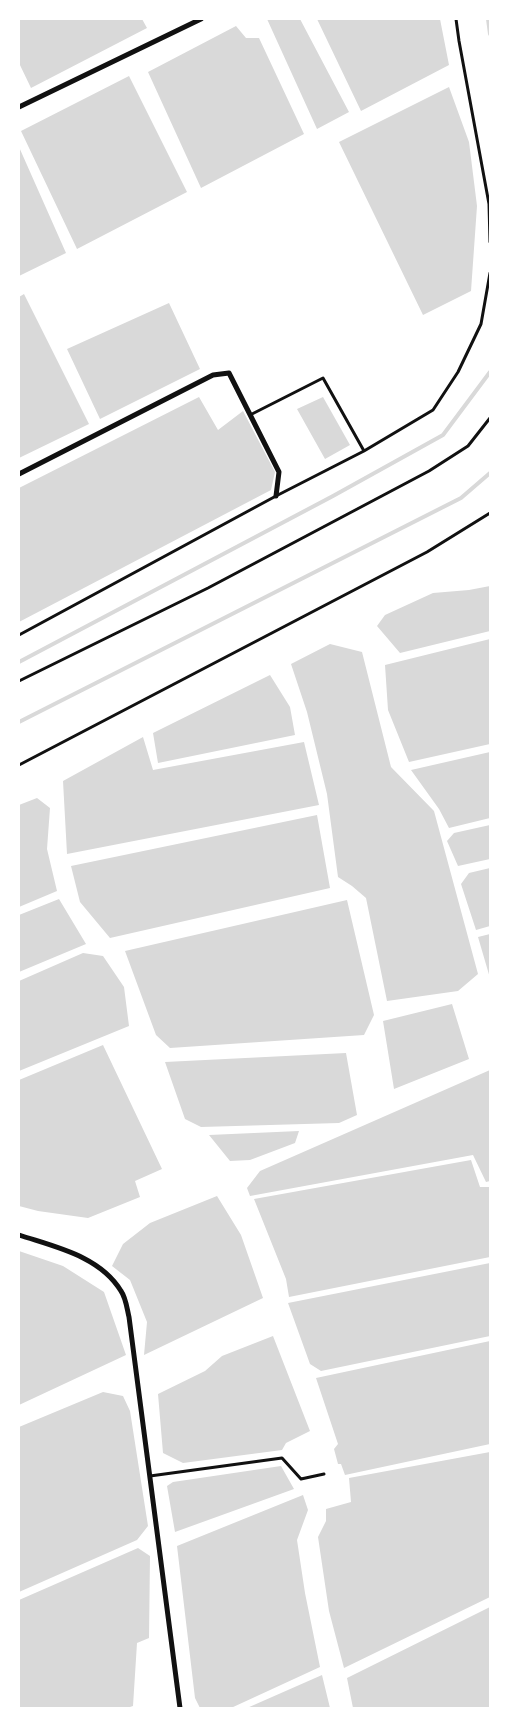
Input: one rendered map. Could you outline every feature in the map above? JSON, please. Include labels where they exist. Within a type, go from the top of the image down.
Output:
[{"type":"street","points":[[19,107],[200,19]]},
{"type":"street","points":[[19,474],[213,375],[229,374],[279,472],[276,496]]},
{"type":"street","points":[[19,1236],[75,1253],[102,1269],[122,1291],[129,1316],[180,1708]]},
{"type":"lane","points":[[456,19],[488,204],[490,242]]},
{"type":"lane","points":[[19,635],[276,496],[364,451],[433,410],[458,372],[481,324],[490,273]]},
{"type":"lane","points":[[250,415],[323,378],[364,451]]},
{"type":"lane","points":[[19,681],[208,588],[429,471],[468,446],[490,418]]},
{"type":"lane","points":[[19,765],[427,552],[490,513]]},
{"type":"lane","points":[[150,1476],[282,1458],[302,1479],[324,1474]]},
{"type":"shaded area","points":[[19,19],[142,19],[147,28],[31,88],[19,63]]},
{"type":"shaded area","points":[[267,19],[300,19],[349,112],[317,129]]},
{"type":"shaded area","points":[[317,19],[440,19],[449,65],[361,111]]},
{"type":"shaded area","points":[[236,26],[246,38],[259,38],[304,134],[201,188],[148,72]]},
{"type":"shaded area","points":[[129,76],[187,192],[77,249],[21,131]]},
{"type":"shaded area","points":[[449,87],[469,142],[477,206],[471,291],[423,315],[339,142]]},
{"type":"shaded area","points":[[19,147],[66,253],[19,276]]},
{"type":"shaded area","points":[[24,294],[89,424],[19,458],[19,297]]},
{"type":"shaded area","points":[[169,303],[200,369],[100,419],[67,349]]},
{"type":"shaded area","points":[[199,397],[218,430],[243,411],[275,472],[271,490],[19,622],[19,488]]},
{"type":"shaded area","points":[[323,397],[350,445],[325,459],[297,409]]},
{"type":"shaded area","points":[[490,586],[490,631],[400,653],[377,626],[385,615],[433,593]]},
{"type":"shaded area","points":[[490,639],[490,744],[409,762],[388,710],[385,665]]},
{"type":"shaded area","points":[[330,644],[362,652],[391,767],[434,811],[478,974],[458,991],[387,1001],[366,898],[338,877],[327,794],[307,712],[291,664]]},
{"type":"shaded area","points":[[270,675],[290,707],[295,735],[158,763],[153,733]]},
{"type":"shaded area","points":[[143,737],[153,770],[304,742],[319,805],[67,854],[63,781]]},
{"type":"shaded area","points":[[490,752],[490,818],[449,828],[439,809],[411,770]]},
{"type":"shaded area","points":[[37,798],[50,808],[47,849],[57,891],[19,907],[19,805]]},
{"type":"shaded area","points":[[317,815],[330,888],[110,938],[80,902],[71,866]]},
{"type":"shaded area","points":[[490,825],[490,859],[458,866],[447,841],[454,833]]},
{"type":"shaded area","points":[[490,868],[490,926],[476,930],[461,884],[469,873]]},
{"type":"shaded area","points":[[59,899],[86,944],[19,972],[19,915]]},
{"type":"shaded area","points":[[347,900],[374,1015],[364,1035],[170,1048],[156,1035],[125,951]]},
{"type":"shaded area","points":[[490,934],[490,978],[478,937]]},
{"type":"shaded area","points":[[83,953],[103,956],[124,987],[129,1026],[19,1071],[19,981]]},
{"type":"shaded area","points":[[452,1004],[469,1059],[394,1089],[383,1021]]},
{"type":"shaded area","points":[[103,1045],[162,1169],[135,1181],[140,1197],[88,1218],[38,1211],[19,1206],[19,1080]]},
{"type":"shaded area","points":[[346,1053],[357,1115],[339,1123],[201,1127],[185,1119],[165,1062]]},
{"type":"shaded area","points":[[490,1070],[490,1181],[486,1182],[473,1155],[250,1196],[247,1188],[260,1171]]},
{"type":"shaded area","points":[[299,1131],[295,1143],[250,1160],[230,1161],[209,1135]]},
{"type":"shaded area","points":[[471,1160],[480,1187],[490,1187],[490,1257],[289,1297],[286,1279],[254,1199]]},
{"type":"shaded area","points":[[217,1196],[241,1235],[263,1298],[144,1355],[147,1322],[130,1280],[112,1266],[123,1244],[150,1223]]},
{"type":"shaded area","points":[[19,1251],[63,1266],[104,1292],[126,1355],[19,1405]]},
{"type":"shaded area","points":[[490,1263],[490,1336],[321,1371],[310,1364],[288,1303]]},
{"type":"shaded area","points":[[273,1336],[310,1431],[286,1443],[282,1450],[183,1463],[163,1453],[158,1394],[205,1371],[222,1356]]},
{"type":"shaded area","points":[[490,1341],[490,1444],[345,1475],[341,1464],[338,1464],[334,1449],[338,1444],[316,1378]]},
{"type":"shaded area","points":[[103,1392],[123,1396],[130,1411],[148,1526],[137,1540],[19,1592],[19,1427]]},
{"type":"shaded area","points":[[490,1452],[490,1597],[344,1668],[329,1611],[318,1537],[326,1521],[326,1509],[351,1502],[349,1478]]},
{"type":"shaded area","points":[[281,1466],[294,1489],[175,1532],[167,1486],[173,1482]]},
{"type":"shaded area","points":[[303,1495],[308,1510],[297,1540],[305,1593],[320,1667],[231,1708],[200,1708],[195,1698],[177,1546]]},
{"type":"shaded area","points":[[138,1548],[150,1556],[149,1638],[137,1643],[133,1706],[127,1708],[19,1708],[19,1600]]},
{"type":"shaded area","points":[[490,1607],[490,1708],[353,1708],[347,1678]]},
{"type":"shaded area","points":[[322,1675],[330,1708],[247,1708]]},
{"type":"waterway","points":[[488,19],[490,34]]},
{"type":"waterway","points":[[19,662],[333,496],[443,435],[490,372]]},
{"type":"waterway","points":[[19,722],[461,498],[490,473]]}]
